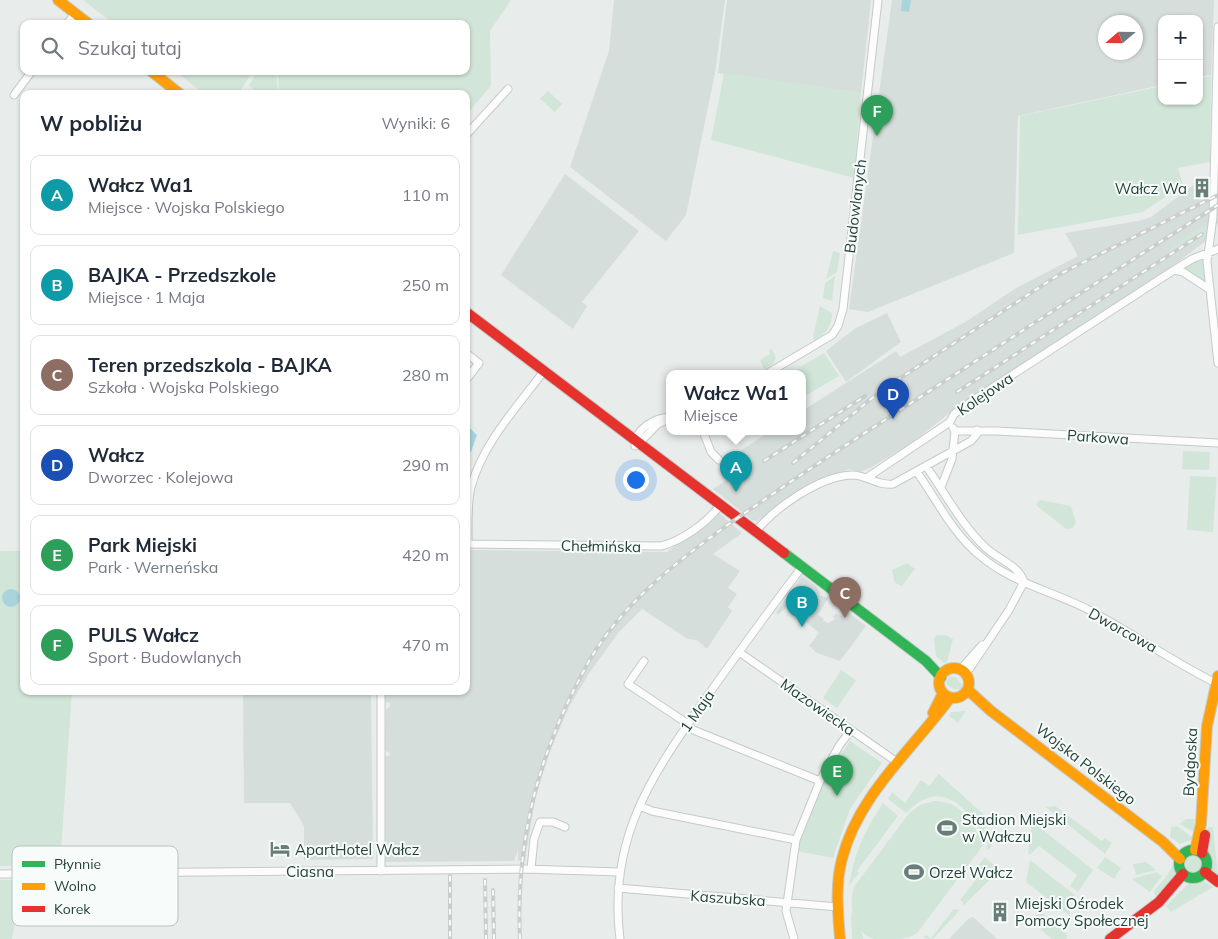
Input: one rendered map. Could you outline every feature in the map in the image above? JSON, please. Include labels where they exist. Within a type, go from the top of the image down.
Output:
[{"type":"main road","points":[[58,0],[84,20]]},
{"type":"main road","points":[[156,75],[175,90]]},
{"type":"main road","points":[[470,315],[566,388],[589,411],[657,455],[943,674],[963,672],[968,679],[966,692],[947,696],[930,721],[897,762],[865,808],[845,848],[839,878],[840,939]]},
{"type":"main road","points":[[637,442],[670,472],[716,501]]},
{"type":"main road","points":[[943,674],[940,683],[947,696]]},
{"type":"main road","name":"Bydgoska","points":[[1198,851],[1206,726],[1217,681]]},
{"type":"main road","name":"Wojska Polskiego","points":[[966,692],[1181,856]]},
{"type":"main road","name":"Bydgoska","points":[[1198,851],[1207,816],[1211,727],[1218,695]]},
{"type":"main road","points":[[1198,851],[1206,860],[1205,872],[1196,878],[1186,876],[1179,867],[1181,856],[1198,851]]},
{"type":"main road","points":[[1205,872],[1218,882]]},
{"type":"main road","points":[[1110,939],[1159,902],[1186,876]]},
{"type":"main road","points":[[1117,939],[1163,906],[1186,876]]},
{"type":"street","name":"Budowlanych","points":[[773,370],[826,340],[838,326],[844,301],[878,0]]},
{"type":"street","points":[[70,20],[75,13]]},
{"type":"street","points":[[1218,27],[1213,218],[1208,252],[1209,289],[1218,363]]},
{"type":"street","points":[[14,95],[29,75]]},
{"type":"street","points":[[470,131],[508,89]]},
{"type":"street","name":"Kolejowa","points":[[868,477],[950,422],[954,414],[962,408],[1174,270],[1208,252],[1218,249]]},
{"type":"street","points":[[1174,270],[1183,272],[1209,289]]},
{"type":"street","points":[[470,356],[479,363],[470,375]]},
{"type":"street","name":"Chełmińska","points":[[470,489],[476,473],[497,434],[544,371]]},
{"type":"street","points":[[637,442],[649,423],[666,418]]},
{"type":"street","points":[[637,442],[650,434],[658,424],[666,419]]},
{"type":"street","points":[[941,488],[952,459],[955,431],[950,422]]},
{"type":"street","points":[[756,531],[772,515],[820,483],[851,475],[868,477],[884,485],[893,484],[917,472],[952,449],[971,441],[977,434],[977,430]]},
{"type":"street","name":"Parkowa","points":[[955,431],[977,430],[1218,443]]},
{"type":"street","points":[[650,434],[651,444],[657,455]]},
{"type":"street","points":[[705,435],[711,452],[719,460]]},
{"type":"street","name":"Dworcowa","points":[[926,466],[973,534],[994,555],[1019,571],[1024,582]]},
{"type":"street","name":"Dworcowa","points":[[917,472],[964,540],[997,570],[1016,580],[1088,610],[1217,681]]},
{"type":"street","name":"Chełmińska","points":[[470,544],[661,546],[678,540],[712,514],[716,501]]},
{"type":"street","points":[[964,540],[973,534]]},
{"type":"street","name":"1 Maja","points":[[618,888],[632,824],[651,780],[739,652],[803,566]]},
{"type":"street","points":[[963,672],[1006,615],[1024,582]]},
{"type":"street","name":"Mazowiecka","points":[[739,652],[897,762]]},
{"type":"street","points":[[644,661],[628,684],[687,726],[820,781]]},
{"type":"street","points":[[380,695],[381,871]]},
{"type":"street","points":[[794,939],[786,911],[786,903],[796,840],[820,781],[851,730]]},
{"type":"street","points":[[640,806],[652,811],[796,840]]},
{"type":"street","points":[[531,869],[533,844],[540,822],[553,822],[565,827]]},
{"type":"street","name":"Ciasna","points":[[178,873],[531,869],[620,872]]},
{"type":"street","points":[[618,888],[620,939]]},
{"type":"street","name":"Kaszubska","points":[[618,888],[838,907]]},
{"type":"shaded area","points":[[614,0],[725,0],[715,73],[686,215],[666,241],[570,167],[609,51]]},
{"type":"shaded area","points":[[727,0],[871,0],[861,93],[718,73]]},
{"type":"shaded area","points":[[892,0],[1214,0],[1211,75],[1203,76],[1203,15],[1158,15],[1158,86],[1018,116],[1014,253],[868,312],[849,309]]},
{"type":"shaded area","points":[[565,174],[639,231],[582,302],[587,306],[573,329],[501,275]]},
{"type":"shaded area","points":[[1204,177],[1218,185],[1218,223],[1206,241],[1162,274],[957,407],[913,442],[872,467],[860,472],[850,469],[820,479],[757,521],[752,520],[713,489],[733,476],[738,452],[765,435],[806,435],[806,408],[896,351],[900,357],[967,321],[1016,288],[1078,256],[1065,233],[1138,221],[1151,217]]},
{"type":"shaded area","points":[[887,313],[901,342],[846,382],[826,351],[854,329]]},
{"type":"shaded area","points":[[719,513],[742,533],[713,554],[740,571],[728,588],[737,594],[728,607],[732,611],[707,649],[697,640],[688,639],[642,609],[619,632],[590,672],[570,705],[551,749],[536,794],[525,861],[518,861],[518,850],[514,861],[385,862],[385,757],[390,755],[389,752],[385,751],[386,710],[390,703],[385,702],[385,695],[470,695],[470,550],[667,552]]},
{"type":"shaded area","points":[[802,576],[816,586],[821,593],[819,595],[828,598],[818,615],[824,619],[823,621],[829,623],[835,619],[833,617],[836,613],[841,616],[845,610],[866,626],[840,661],[817,653],[809,646],[819,633],[803,619],[804,616],[798,611],[796,614],[787,607],[778,615],[776,612]]},
{"type":"shaded area","points":[[243,695],[371,695],[373,859],[304,860],[304,826],[290,803],[244,803]]},
{"type":"shaded area","points":[[973,917],[997,939],[949,939],[968,919]]},
{"type":"green space","points":[[83,0],[511,0],[490,31],[491,86],[470,110],[470,90],[279,90],[278,75],[470,75],[470,20],[109,20]]},
{"type":"green space","points":[[724,73],[861,93],[854,178],[711,140]]},
{"type":"green space","points":[[180,75],[250,75],[241,90],[199,90]]},
{"type":"green space","points":[[255,75],[276,75],[278,90],[254,90],[249,85]]},
{"type":"green space","points":[[1211,76],[1210,162],[1178,168],[1183,185],[1143,212],[1018,235],[1020,116],[1158,87],[1158,105],[1203,105],[1203,77]]},
{"type":"green space","points":[[548,91],[562,104],[555,112],[540,99]]},
{"type":"green space","points":[[1208,225],[1208,233],[1157,265],[1180,242]]},
{"type":"green space","points":[[833,251],[840,253],[837,272],[826,279]]},
{"type":"green space","points":[[1203,257],[1206,283],[1182,269]]},
{"type":"green space","points":[[835,276],[832,301],[823,298],[825,283]]},
{"type":"green space","points":[[820,306],[832,313],[832,318],[828,329],[815,341],[813,336]]},
{"type":"green space","points":[[772,349],[776,358],[773,364],[764,369],[760,360],[770,354],[769,350]]},
{"type":"green space","points":[[824,353],[839,376],[806,395],[806,370],[795,370]]},
{"type":"green space","points":[[1183,451],[1210,452],[1209,470],[1182,469]]},
{"type":"green space","points":[[1190,476],[1217,477],[1213,532],[1187,530]]},
{"type":"green space","points":[[1040,500],[1071,506],[1076,522],[1073,528],[1066,529],[1037,506],[1036,504]]},
{"type":"green space","points":[[0,551],[20,551],[20,695],[72,695],[61,846],[12,846],[12,866],[0,866]]},
{"type":"green space","points":[[907,563],[915,569],[902,586],[895,583],[892,570]]},
{"type":"green space","points":[[937,635],[946,635],[953,639],[947,662],[944,663],[936,656],[934,638]]},
{"type":"green space","points":[[841,670],[856,680],[837,708],[823,698]]},
{"type":"green space","points":[[950,676],[957,678],[962,685],[961,689],[954,689],[947,685],[946,679]]},
{"type":"green space","points":[[966,711],[958,723],[949,716],[951,712]]},
{"type":"green space","points":[[850,741],[882,763],[850,809],[833,858],[797,851],[819,786]]},
{"type":"green space","points":[[939,774],[991,821],[984,830],[992,846],[988,850],[986,848],[988,845],[973,820],[964,809],[954,802],[943,797],[932,797],[919,802],[906,813],[888,799],[892,792],[905,803],[921,780],[929,786]]},
{"type":"green space","points":[[934,801],[944,802],[959,809],[970,821],[984,844],[917,933],[907,938],[898,939],[875,939],[868,936],[857,925],[854,918],[852,894],[854,887],[909,813],[920,805]]},
{"type":"green space","points":[[883,803],[898,816],[857,871],[859,873],[849,885],[861,842]]},
{"type":"green space","points":[[1055,806],[1102,841],[1105,838],[1112,843],[1105,854],[1046,807]]},
{"type":"green space","points":[[1186,819],[1195,819],[1194,832],[1179,824]]},
{"type":"green space","points":[[1032,821],[1093,870],[1078,892],[1070,886],[1077,875],[1039,846],[1031,854],[1028,854]]},
{"type":"green space","points":[[1177,826],[1193,839],[1180,844],[1170,837],[1171,827]]},
{"type":"green space","points":[[1208,827],[1213,827],[1218,876],[1211,871],[1206,848]]},
{"type":"green space","points":[[1193,855],[1199,858],[1202,864],[1199,870],[1193,873],[1187,870],[1184,864],[1187,858]]},
{"type":"green space","points":[[985,857],[1000,870],[963,906],[963,902],[960,900],[982,872],[977,867]]},
{"type":"green space","points":[[1105,857],[1121,868],[1114,879],[1097,868]]},
{"type":"green space","points":[[1030,860],[1075,895],[1069,902],[1070,916],[1026,882]]},
{"type":"green space","points":[[1175,861],[1175,877],[1159,899],[1154,891],[1167,876]]},
{"type":"green space","points":[[1146,862],[1156,870],[1136,875],[1133,864]]},
{"type":"green space","points":[[1157,872],[1162,876],[1150,892],[1132,879]]},
{"type":"green space","points":[[0,880],[12,880],[12,926],[14,926],[12,939],[0,939]]},
{"type":"green space","points":[[1203,881],[1213,887],[1171,912],[1166,906],[1188,884]]},
{"type":"green space","points":[[954,909],[960,910],[933,939],[923,938],[926,935],[931,938]]},
{"type":"green space","points":[[851,910],[861,932],[863,939],[852,939]]},
{"type":"green space","points":[[1041,912],[1054,923],[1038,927],[1033,917]]},
{"type":"green space","points":[[1055,925],[1068,935],[1066,939],[1052,939],[1040,929]]},
{"type":"water","points":[[902,0],[911,0],[909,12],[901,11]]},
{"type":"water","points":[[470,428],[477,435],[470,453]]},
{"type":"water","points":[[7,589],[15,589],[20,594],[18,605],[7,607],[2,602],[2,594]]},
{"type":"railway","points":[[793,463],[882,390],[1060,274],[1218,195]]},
{"type":"railway","points":[[520,939],[519,908],[524,848],[529,818],[544,761],[567,704],[590,659],[607,634],[633,603],[693,550],[726,526],[855,439],[1218,205]]},
{"type":"railway","points":[[957,392],[1202,234]]},
{"type":"railway","points":[[806,434],[865,396]]},
{"type":"railway","points":[[764,461],[804,435]]},
{"type":"railway","points":[[450,876],[450,939]]},
{"type":"railway","points":[[485,880],[486,939]]},
{"type":"railway","points":[[493,890],[494,939]]},
{"type":"traffic: fast","points":[[784,553],[926,661],[941,677]]},
{"type":"traffic: fast","points":[[1193,850],[1203,854],[1207,864],[1203,874],[1193,878],[1183,874],[1179,864],[1183,854],[1193,850]]},
{"type":"traffic: slow","points":[[58,0],[84,20]]},
{"type":"traffic: slow","points":[[156,75],[175,90]]},
{"type":"traffic: slow","points":[[954,668],[960,669],[968,677],[969,683],[968,689],[960,697],[954,698],[948,697],[940,689],[939,683],[940,677],[948,669],[954,668]]},
{"type":"traffic: slow","points":[[1195,850],[1201,824],[1207,726],[1218,676]]},
{"type":"traffic: slow","points":[[968,690],[991,711],[1163,842],[1180,859]]},
{"type":"traffic: slow","points":[[933,713],[943,693]]},
{"type":"traffic: slow","points":[[840,939],[838,879],[842,859],[860,814],[873,793],[950,698]]},
{"type":"traffic: jam","points":[[470,315],[784,553]]},
{"type":"traffic: jam","points":[[1202,853],[1205,835]]},
{"type":"traffic: jam","points":[[1205,872],[1218,882]]},
{"type":"traffic: jam","points":[[1110,939],[1159,902],[1183,874]]},
{"type":"place","name":"PULS Wałcz","points":[[877,136]]},
{"type":"place","name":"Wałcz Wa","points":[[1202,188]]},
{"type":"place","name":"Wałcz","points":[[893,419]]},
{"type":"place","name":"Wałcz Wa1","points":[[736,492]]},
{"type":"place","name":"Teren przedszkola - BAJKA","points":[[845,618]]},
{"type":"place","name":"BAJKA - Przedszkole","points":[[802,627]]},
{"type":"place","name":"Park Miejski","points":[[837,796]]},
{"type":"place","name":"Stadion Miejski w Wałczu","points":[[947,828]]},
{"type":"place","name":"ApartHotel Wałcz","points":[[280,849]]},
{"type":"place","name":"Orzeł Wałcz","points":[[914,872]]},
{"type":"place","name":"Miejski Ośrodek Pomocy Społecznej","points":[[1000,912]]}]
